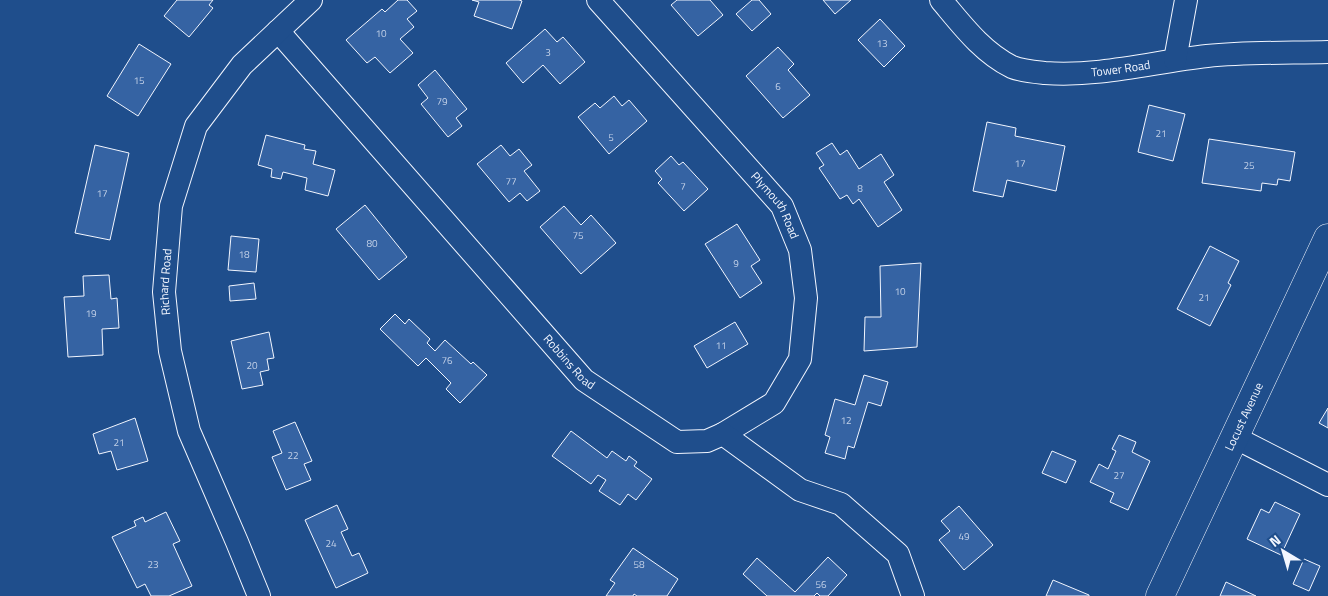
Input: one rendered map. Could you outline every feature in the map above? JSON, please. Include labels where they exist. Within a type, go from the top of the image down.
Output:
[{"type":"street","name":"Richard Road","points":[[259,596],[189,432],[170,351],[164,292],[171,206],[196,126],[242,65],[311,0]]},
{"type":"street","name":"Plymouth Road","points":[[598,0],[782,206],[800,250],[806,298],[800,359],[774,403],[723,434]]},
{"type":"street","name":"Tower Road","points":[[941,0],[983,48],[1014,68],[1034,72],[1062,74],[1096,72],[1175,60],[1240,53],[1328,52]]},
{"type":"street","points":[[1175,60],[1186,0]]},
{"type":"street","name":"Robbins Road","points":[[278,31],[584,380],[677,442],[707,441],[723,434]]},
{"type":"street","name":"Locust Avenue","points":[[1160,596],[1328,238]]},
{"type":"street","points":[[723,434],[800,490],[841,504],[898,554],[913,596]]},
{"type":"street","points":[[1234,437],[1328,485]]},
{"type":"building","points":[[177,0],[213,0],[209,5],[213,8],[189,37],[164,16]]},
{"type":"building","points":[[398,0],[407,0],[417,11],[407,19],[414,27],[400,39],[413,53],[390,73],[375,57],[367,63],[346,40],[382,9],[385,12]]},
{"type":"building","points":[[472,0],[522,1],[512,29],[474,16],[479,2]]},
{"type":"building","points":[[677,0],[710,0],[723,15],[698,36],[671,5]]},
{"type":"building","points":[[752,0],[759,0],[771,14],[752,31],[736,14]]},
{"type":"building","points":[[823,0],[851,0],[835,14]]},
{"type":"building","points":[[880,19],[905,46],[884,67],[858,40]]},
{"type":"building","points":[[545,29],[557,42],[563,37],[585,62],[560,84],[543,65],[523,83],[506,63]]},
{"type":"building","points":[[139,44],[171,64],[138,116],[107,96]]},
{"type":"building","points":[[778,47],[794,64],[788,70],[810,95],[783,118],[746,76]]},
{"type":"building","points":[[435,70],[467,109],[456,118],[462,126],[448,137],[421,104],[428,98],[418,85]]},
{"type":"building","points":[[614,96],[622,106],[629,100],[647,121],[609,154],[578,117],[595,103],[600,108]]},
{"type":"building","points":[[1149,105],[1185,114],[1173,161],[1138,152]]},
{"type":"building","points":[[987,122],[1016,128],[1015,136],[1065,146],[1056,191],[1007,180],[1003,197],[973,191]]},
{"type":"building","points":[[266,135],[305,145],[304,149],[316,151],[313,164],[335,170],[328,196],[305,190],[307,178],[283,172],[281,179],[271,177],[272,169],[258,165]]},
{"type":"building","points":[[1209,139],[1295,152],[1290,181],[1278,179],[1277,185],[1262,183],[1261,191],[1202,183]]},
{"type":"building","points":[[832,143],[840,155],[847,150],[859,169],[881,154],[894,175],[884,182],[902,210],[878,227],[859,199],[853,204],[847,195],[840,199],[819,168],[824,165],[816,153]]},
{"type":"building","points":[[95,145],[129,153],[110,240],[75,233]]},
{"type":"building","points":[[501,145],[510,156],[519,149],[532,165],[524,171],[540,191],[527,201],[520,193],[509,202],[477,164]]},
{"type":"building","points":[[671,156],[679,165],[683,162],[708,189],[684,211],[658,183],[662,179],[655,171]]},
{"type":"building","points":[[365,205],[407,257],[379,280],[336,229]]},
{"type":"building","points":[[564,206],[581,225],[591,215],[616,243],[581,274],[540,227]]},
{"type":"building","points":[[737,224],[760,260],[751,266],[762,283],[740,298],[705,244]]},
{"type":"building","points":[[231,236],[259,239],[256,272],[228,270]]},
{"type":"building","points":[[1210,246],[1239,261],[1228,283],[1231,285],[1210,326],[1177,309]]},
{"type":"building","points":[[921,263],[917,347],[864,351],[865,317],[881,317],[880,266]]},
{"type":"building","points":[[109,275],[111,299],[117,298],[119,328],[102,329],[103,355],[68,357],[64,297],[84,296],[83,276]]},
{"type":"building","points":[[254,283],[256,299],[230,301],[229,286]]},
{"type":"building","points":[[395,314],[405,324],[409,319],[430,339],[427,343],[435,351],[445,340],[471,364],[473,362],[487,375],[460,403],[446,389],[451,383],[426,358],[418,366],[380,329]]},
{"type":"building","points":[[735,322],[748,344],[707,368],[694,346]]},
{"type":"building","points":[[269,332],[274,358],[267,359],[269,370],[260,372],[263,385],[242,389],[231,341]]},
{"type":"building","points":[[864,375],[888,382],[881,406],[868,402],[854,448],[848,446],[845,459],[825,453],[830,437],[825,435],[835,399],[855,405]]},
{"type":"building","points":[[1328,408],[1328,428],[1319,423]]},
{"type":"building","points":[[135,418],[148,461],[117,470],[111,451],[99,454],[93,434]]},
{"type":"building","points":[[295,422],[312,461],[304,464],[311,480],[286,490],[272,457],[282,453],[273,431]]},
{"type":"building","points":[[571,431],[607,458],[612,451],[626,461],[629,456],[637,462],[634,466],[652,479],[636,500],[628,494],[620,505],[599,491],[606,480],[598,475],[591,484],[552,456]]},
{"type":"building","points":[[1119,435],[1136,442],[1132,452],[1150,461],[1128,510],[1110,502],[1114,493],[1090,482],[1099,464],[1108,469],[1116,451],[1112,449]]},
{"type":"building","points":[[1052,451],[1076,461],[1066,483],[1042,473]]},
{"type":"building","points":[[1275,502],[1300,514],[1281,555],[1247,539],[1261,509],[1269,513]]},
{"type":"building","points":[[337,505],[348,529],[341,532],[352,556],[359,553],[368,573],[336,588],[305,520]]},
{"type":"building","points":[[959,506],[993,545],[964,570],[939,540],[950,531],[941,521]]},
{"type":"building","points":[[166,512],[180,541],[173,544],[192,586],[169,596],[151,596],[145,584],[137,588],[112,537],[136,526],[134,521],[143,517],[145,522]]},
{"type":"building","points":[[633,548],[678,579],[667,596],[637,596],[634,594],[633,596],[606,596],[615,583],[610,580]]},
{"type":"building","points":[[828,557],[847,575],[828,596],[820,596],[817,593],[814,596],[767,596],[743,574],[757,558],[795,592]]},
{"type":"building","points":[[1304,559],[1320,566],[1309,591],[1293,584]]},
{"type":"building","points":[[1053,580],[1089,595],[1089,596],[1046,596]]},
{"type":"building","points":[[1226,582],[1256,596],[1220,596]]}]
